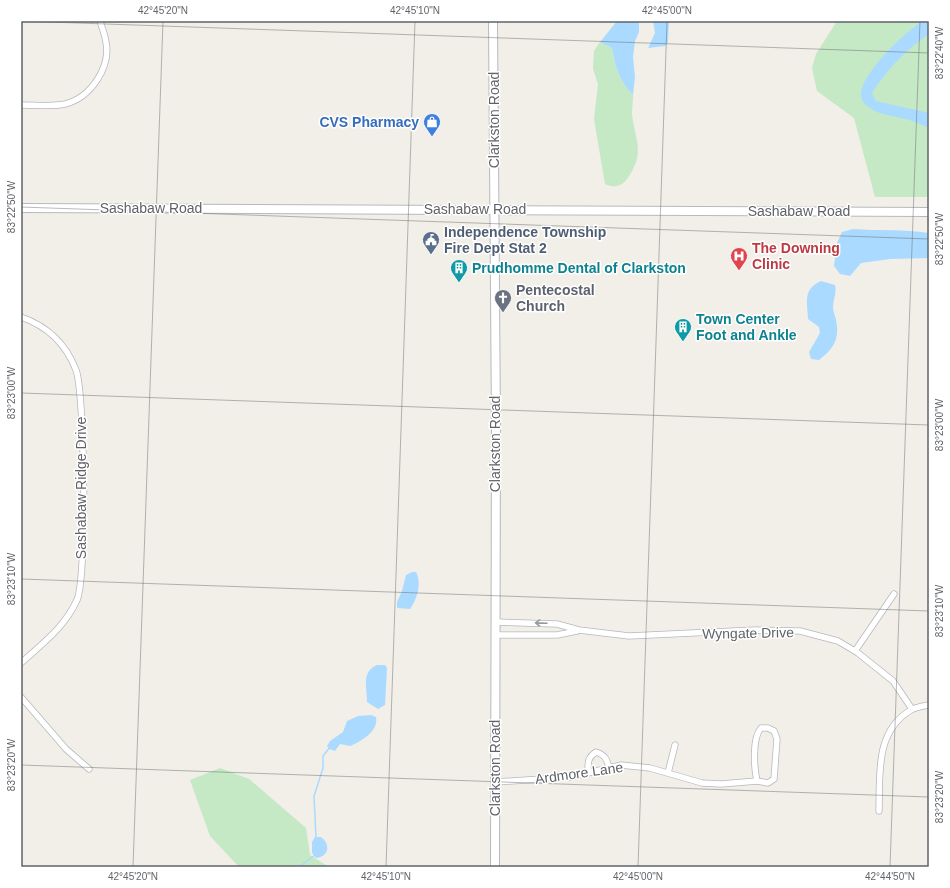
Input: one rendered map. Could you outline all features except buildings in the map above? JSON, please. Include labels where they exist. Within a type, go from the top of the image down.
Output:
[{"type":"main road","name":"Clarkston Road","points":[[493,21],[496,622],[495,867]]},
{"type":"main road","name":"Sashabaw Road","points":[[21,208],[929,212]]},
{"type":"street","points":[[21,105],[56,105],[67,103],[86,92],[92,86],[99,77],[106,57],[107,43],[100,21]]},
{"type":"street","name":"Sashabaw Ridge Drive","points":[[21,317],[40,325],[51,333],[64,348],[76,371],[81,394],[82,570],[78,598],[65,622],[21,663]]},
{"type":"street","points":[[855,651],[894,594]]},
{"type":"street","name":"Wyngate Drive","points":[[496,622],[557,624],[601,634],[645,636],[790,630],[828,638],[855,651],[893,681],[912,709]]},
{"type":"street","name":"Wyngate Drive","points":[[496,635],[557,635],[579,630]]},
{"type":"street","points":[[21,697],[66,749],[89,769]]},
{"type":"street","points":[[879,811],[880,761],[886,737],[897,721],[912,709],[929,705]]},
{"type":"street","name":"Ardmore Lane","points":[[495,782],[571,777],[621,765],[650,768],[702,783],[728,784],[757,781],[768,783],[774,779],[777,739],[774,731],[768,728],[761,728],[756,734],[755,771],[757,781]]},
{"type":"street","points":[[668,774],[675,746]]},
{"type":"street","points":[[588,773],[588,761],[591,755],[596,752],[603,754],[607,758],[609,768]]},
{"type":"green space","points":[[837,21],[929,21],[929,197],[875,197],[854,118],[817,91],[812,68],[816,54]]},
{"type":"green space","points":[[600,42],[612,48],[618,73],[628,90],[633,95],[632,114],[637,139],[638,154],[633,170],[622,184],[617,186],[605,184],[594,119],[598,84],[593,69],[594,51]]},
{"type":"green space","points":[[220,768],[249,779],[306,828],[310,855],[329,867],[239,867],[210,836],[190,780]]},
{"type":"water","points":[[617,21],[637,21],[639,23],[639,32],[635,41],[633,57],[635,77],[633,95],[628,90],[618,73],[612,48],[600,42]]},
{"type":"water","points":[[653,21],[669,21],[668,42],[665,46],[648,48],[655,33]]},
{"type":"water","points":[[923,21],[929,21],[929,34],[898,60],[872,93],[876,101],[929,113],[929,128],[909,120],[873,110],[864,103],[861,95],[864,84],[871,71],[893,46],[915,26]]},
{"type":"water","points":[[853,229],[929,233],[929,258],[890,259],[861,263],[850,276],[840,274],[834,266],[837,243],[842,232]]},
{"type":"water","points":[[821,281],[835,285],[836,291],[833,307],[837,332],[835,343],[829,352],[819,360],[811,359],[809,352],[820,333],[819,327],[808,319],[807,296],[811,288]]},
{"type":"water","points":[[416,572],[419,581],[415,601],[410,609],[397,608],[397,602],[402,591],[406,575]]},
{"type":"water","points":[[377,665],[385,665],[387,668],[385,705],[378,709],[367,702],[366,686],[366,680],[369,672]]},
{"type":"water","points":[[371,715],[376,717],[375,727],[364,739],[350,746],[340,744],[335,751],[329,749],[327,746],[330,741],[343,732],[347,721],[358,716]]},
{"type":"water","points":[[315,837],[321,837],[327,846],[326,853],[316,858],[312,853],[312,842]]},
{"type":"waterway","points":[[316,838],[314,796],[323,768],[323,756],[330,747]]},
{"type":"waterway","points":[[299,867],[315,855]]},
{"type":"place","name":"CVS Pharmacy","points":[[432,137]]},
{"type":"place","name":"Independence Township Fire Dept Stat 2","points":[[431,255]]},
{"type":"place","name":"The Downing Clinic","points":[[739,271]]},
{"type":"place","name":"Prudhomme Dental of Clarkston","points":[[459,283]]},
{"type":"place","name":"Pentecostal Church","points":[[503,313]]},
{"type":"place","name":"Town Center Foot and Ankle","points":[[683,342]]}]
